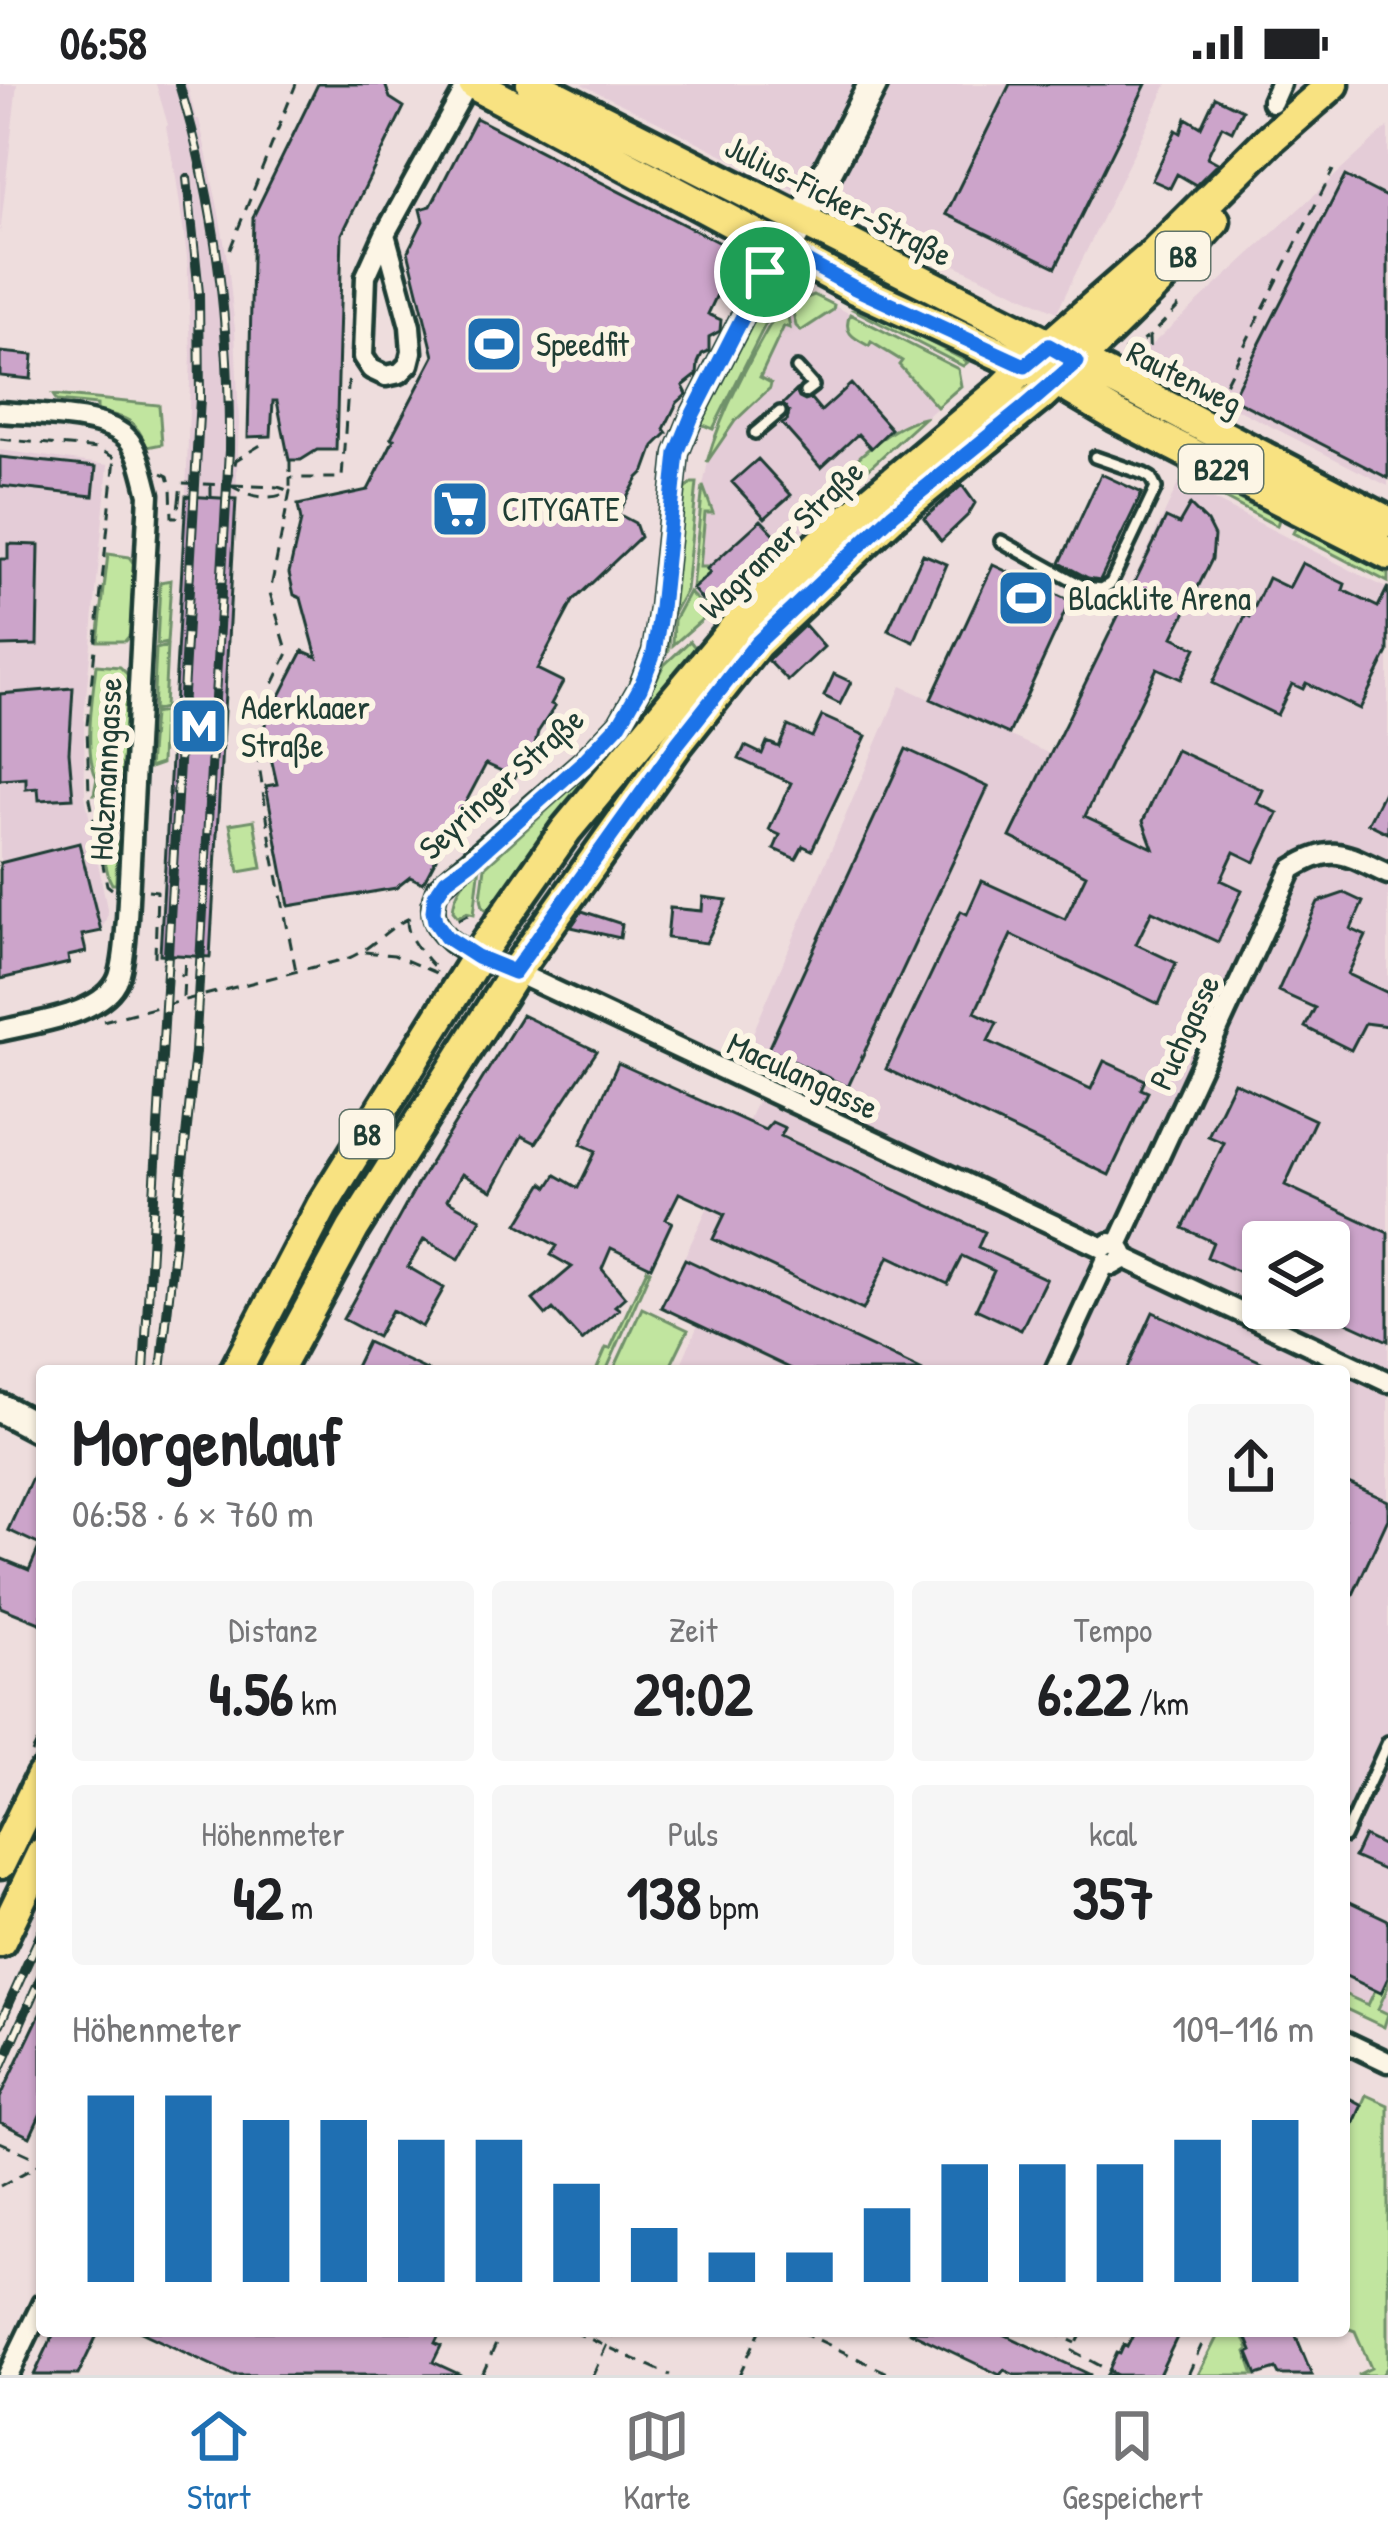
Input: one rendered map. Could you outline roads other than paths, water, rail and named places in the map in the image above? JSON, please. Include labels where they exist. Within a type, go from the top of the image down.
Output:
[{"type":"main road","name":"Julius-Ficker-Straße","points":[[471,84],[855,288],[1052,364]]},
{"type":"main road","name":"Julius-Ficker-Straße","points":[[532,84],[802,222],[1052,364]]},
{"type":"main road","name":"Seyringer Straße","points":[[773,244],[802,222],[873,84]]},
{"type":"main road","name":"Wagramer Straße","points":[[279,1365],[353,1228],[514,972],[677,744],[757,643],[1052,364],[1271,138],[1333,84]]},
{"type":"main road","name":"Wagramer Straße","points":[[239,1365],[322,1206],[477,957],[566,830],[738,624],[824,539],[1001,391],[1052,364]]},
{"type":"main road","name":"Rautenweg","points":[[1052,364],[1388,522]]},
{"type":"main road","name":"Rautenweg","points":[[1052,364],[1115,415],[1388,554]]},
{"type":"main road","points":[[0,1408],[36,1427]]},
{"type":"main road","points":[[0,1863],[36,1788]]},
{"type":"main road","points":[[0,1941],[36,1866]]},
{"type":"street","points":[[385,234],[410,326],[412,352],[400,373],[386,376],[370,369],[363,357],[366,276],[385,234],[471,84]]},
{"type":"street","name":"Seyringer Straße","points":[[477,957],[440,929],[433,911],[435,896],[446,880],[584,761],[620,723],[640,688],[654,652],[661,608],[677,453],[764,275],[773,244]]},
{"type":"street","name":"Holzmanngasse","points":[[0,412],[110,427],[128,438],[149,494],[128,890],[118,982],[92,1007],[3,1030]]},
{"type":"street","name":"Puchgasse","points":[[1057,1365],[1292,869],[1316,854],[1342,853],[1388,874]]},
{"type":"street","name":"Maculangasse","points":[[477,957],[1388,1382]]},
{"type":"street","points":[[1350,2044],[1388,2062]]},
{"type":"street","points":[[8,2375],[36,2317]]},
{"type":"lane","points":[[797,368],[813,386],[805,392]]},
{"type":"lane","points":[[755,433],[780,412]]},
{"type":"lane","points":[[1001,542],[1084,587],[1102,589],[1111,583],[1156,488],[1144,474],[1095,457]]},
{"type":"lane","points":[[1350,1824],[1388,1742]]},
{"type":"railway","points":[[162,1365],[195,1052],[229,450],[218,265],[203,174],[179,84]]},
{"type":"railway","points":[[144,1365],[200,398],[199,293],[187,178]]},
{"type":"railway","points":[[0,2024],[36,1944]]},
{"type":"railway","points":[[0,2070],[36,1988]]},
{"type":"place","name":"Speedfit","points":[[494,344]]},
{"type":"place","name":"CITYGATE","points":[[460,509]]},
{"type":"place","name":"Blacklite Arena","points":[[1026,598]]},
{"type":"place","name":"Aderklaaer Straße","points":[[199,726]]}]
